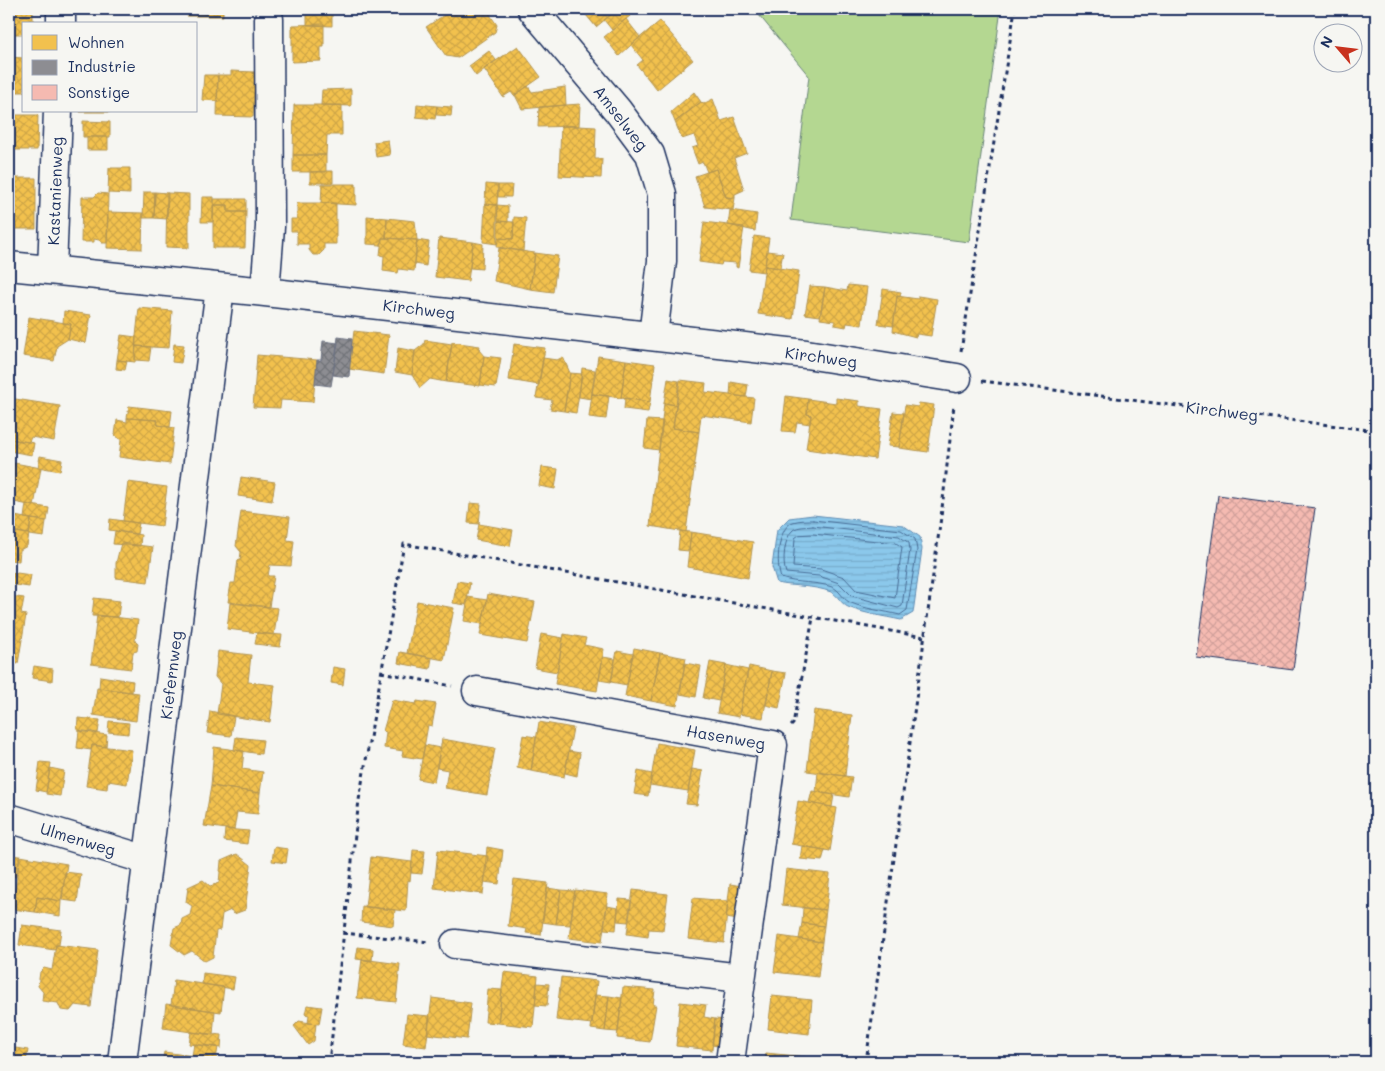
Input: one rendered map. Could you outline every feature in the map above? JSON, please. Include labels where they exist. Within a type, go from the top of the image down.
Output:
[{"type":"street","points":[[60,22],[61,9]]},
{"type":"street","name":"Amselweg","points":[[532,9],[618,111],[650,154],[662,194],[662,261],[653,336]]},
{"type":"street","points":[[265,292],[270,227],[269,19]]},
{"type":"street","name":"Kastanienweg","points":[[52,270],[58,112]]},
{"type":"street","name":"Kirchweg","points":[[9,266],[265,292],[806,354],[957,378]]},
{"type":"street","name":"Kiefernweg","points":[[122,1062],[220,288]]},
{"type":"street","name":"Hasenweg","points":[[477,691],[773,745],[730,1062]]},
{"type":"street","name":"Ulmenweg","points":[[9,818],[147,860]]},
{"type":"street","points":[[455,944],[741,978]]},
{"type":"path","points":[[866,1062],[941,517],[957,378],[1015,9]]},
{"type":"path","name":"Kirchweg","points":[[957,378],[1376,431]]},
{"type":"path","points":[[773,745],[793,724],[813,618]]},
{"type":"path","points":[[381,672],[477,691]]},
{"type":"path","points":[[343,933],[455,944]]},
{"type":"green space","points":[[754,9],[1001,9],[969,242],[791,220],[809,76]]},
{"type":"water","points":[[813,515],[903,525],[920,537],[922,549],[913,613],[901,620],[874,615],[848,607],[831,592],[811,587],[777,583],[772,567],[777,530],[789,518]]},
{"type":"building: Wohnen","points":[[9,9],[33,9],[33,22],[22,22],[22,34],[9,34]]},
{"type":"building: Wohnen","points":[[187,9],[223,9],[223,16],[187,16]]},
{"type":"building: Wohnen","points":[[307,9],[332,9],[332,13],[307,12]]},
{"type":"building: Wohnen","points":[[453,9],[486,9],[497,25],[495,32],[458,58],[446,56],[426,27]]},
{"type":"building: Wohnen","points":[[485,9],[492,9],[494,12],[490,15]]},
{"type":"building: Wohnen","points":[[581,9],[618,9],[596,27]]},
{"type":"building: Wohnen","points":[[618,9],[624,9],[630,16],[612,30],[604,20]]},
{"type":"building: Wohnen","points":[[307,12],[332,13],[332,26],[307,25]]},
{"type":"building: Wohnen","points":[[626,19],[640,37],[619,56],[604,37]]},
{"type":"building: Wohnen","points":[[660,21],[693,60],[657,90],[637,65],[643,60],[631,45]]},
{"type":"building: Wohnen","points":[[324,24],[324,47],[321,47],[321,61],[292,62],[292,25]]},
{"type":"building: Wohnen","points":[[518,46],[541,77],[514,96],[511,92],[503,97],[484,69]]},
{"type":"building: Wohnen","points":[[489,51],[496,60],[476,76],[469,66]]},
{"type":"building: Wohnen","points":[[9,57],[22,58],[22,92],[9,92]]},
{"type":"building: Wohnen","points":[[231,71],[255,72],[253,117],[217,116],[218,75],[231,75]]},
{"type":"building: Wohnen","points":[[204,75],[218,75],[217,101],[202,100]]},
{"type":"building: Wohnen","points":[[528,86],[532,92],[565,87],[566,105],[522,109],[515,95]]},
{"type":"building: Wohnen","points":[[351,89],[351,106],[321,105],[322,90]]},
{"type":"building: Wohnen","points":[[9,92],[12,92],[12,103],[9,103]]},
{"type":"building: Wohnen","points":[[694,92],[701,102],[675,122],[671,112]]},
{"type":"building: Wohnen","points":[[713,99],[721,121],[734,117],[747,153],[734,158],[744,190],[735,194],[735,198],[726,197],[716,169],[707,172],[703,162],[698,164],[692,148],[698,146],[694,135],[682,139],[675,122],[701,102],[703,104]]},
{"type":"building: Wohnen","points":[[9,103],[12,103],[12,115],[9,115]]},
{"type":"building: Wohnen","points":[[417,104],[437,106],[435,119],[416,117]]},
{"type":"building: Wohnen","points":[[580,104],[579,126],[538,127],[539,107]]},
{"type":"building: Wohnen","points":[[294,105],[342,105],[342,135],[327,135],[326,155],[293,155]]},
{"type":"building: Wohnen","points":[[437,106],[452,107],[451,116],[436,115]]},
{"type":"building: Wohnen","points":[[9,115],[38,115],[37,150],[9,150]]},
{"type":"building: Wohnen","points":[[83,121],[110,122],[110,137],[83,137]]},
{"type":"building: Wohnen","points":[[561,125],[596,127],[595,159],[602,159],[601,178],[559,176]]},
{"type":"building: Wohnen","points":[[87,137],[108,137],[108,150],[87,150]]},
{"type":"building: Wohnen","points":[[388,140],[390,155],[376,157],[374,142]]},
{"type":"building: Wohnen","points":[[293,155],[326,155],[326,172],[293,172]]},
{"type":"building: Wohnen","points":[[109,168],[130,168],[130,194],[108,193]]},
{"type":"building: Wohnen","points":[[716,169],[726,197],[735,198],[733,210],[705,207],[695,176]]},
{"type":"building: Wohnen","points":[[333,171],[333,183],[310,183],[310,172]]},
{"type":"building: Wohnen","points":[[9,178],[36,178],[36,229],[9,229]]},
{"type":"building: Wohnen","points":[[322,184],[356,184],[356,205],[321,203]]},
{"type":"building: Wohnen","points":[[486,184],[498,185],[497,205],[485,204]]},
{"type":"building: Wohnen","points":[[498,185],[512,185],[511,197],[498,197]]},
{"type":"building: Wohnen","points":[[144,192],[155,192],[154,218],[143,218]]},
{"type":"building: Wohnen","points":[[155,192],[168,193],[167,219],[154,218]]},
{"type":"building: Wohnen","points":[[98,193],[108,194],[107,243],[94,239],[94,242],[81,242],[82,197],[94,197]]},
{"type":"building: Wohnen","points":[[167,193],[189,194],[189,248],[166,247]]},
{"type":"building: Wohnen","points":[[202,197],[214,197],[213,222],[201,222]]},
{"type":"building: Wohnen","points":[[214,199],[246,199],[246,212],[228,212],[228,205],[214,205]]},
{"type":"building: Wohnen","points":[[297,203],[336,203],[336,244],[324,244],[324,250],[319,255],[313,255],[309,250],[309,244],[297,244],[297,231],[291,231],[291,219],[297,219]]},
{"type":"building: Wohnen","points":[[485,204],[497,205],[497,244],[483,242]]},
{"type":"building: Wohnen","points":[[213,205],[228,205],[228,212],[246,212],[245,248],[213,248]]},
{"type":"building: Wohnen","points":[[497,205],[508,206],[508,222],[498,221]]},
{"type":"building: Wohnen","points":[[730,210],[757,214],[755,231],[728,225]]},
{"type":"building: Wohnen","points":[[108,212],[143,213],[142,249],[107,248]]},
{"type":"building: Wohnen","points":[[367,216],[387,218],[386,238],[382,238],[381,245],[367,244]]},
{"type":"building: Wohnen","points":[[514,217],[526,218],[523,251],[497,247],[498,238],[513,239]]},
{"type":"building: Wohnen","points":[[387,218],[415,221],[417,240],[386,238]]},
{"type":"building: Wohnen","points":[[498,221],[514,222],[513,239],[498,238]]},
{"type":"building: Wohnen","points":[[704,222],[744,227],[738,268],[736,263],[722,262],[721,265],[699,262]]},
{"type":"building: Wohnen","points":[[754,236],[769,238],[764,272],[749,270]]},
{"type":"building: Wohnen","points":[[382,238],[417,240],[414,271],[399,269],[398,273],[383,271],[384,256],[380,255]]},
{"type":"building: Wohnen","points":[[439,238],[473,242],[468,281],[435,277]]},
{"type":"building: Wohnen","points":[[417,240],[429,242],[426,266],[415,264]]},
{"type":"building: Wohnen","points":[[473,242],[483,244],[482,269],[470,268]]},
{"type":"building: Wohnen","points":[[499,248],[535,253],[530,289],[494,281]]},
{"type":"building: Wohnen","points":[[767,251],[783,253],[780,268],[765,266]]},
{"type":"building: Wohnen","points":[[535,253],[558,256],[553,292],[530,289]]},
{"type":"building: Wohnen","points":[[765,266],[799,271],[793,319],[758,314]]},
{"type":"building: Wohnen","points":[[848,285],[867,287],[862,325],[847,323],[846,327],[835,325],[835,321],[820,319],[825,287],[847,291]]},
{"type":"building: Wohnen","points":[[810,286],[825,287],[820,316],[805,314]]},
{"type":"building: Wohnen","points":[[883,289],[901,292],[900,297],[897,296],[893,326],[878,324]]},
{"type":"building: Wohnen","points":[[897,296],[918,299],[918,296],[937,299],[931,336],[917,334],[916,337],[893,331]]},
{"type":"building: Wohnen","points":[[139,308],[172,311],[169,348],[135,346]]},
{"type":"building: Wohnen","points":[[64,311],[91,315],[86,343],[68,339],[71,324],[63,323]]},
{"type":"building: Wohnen","points":[[29,317],[71,324],[68,339],[57,346],[54,361],[23,356]]},
{"type":"building: Wohnen","points":[[354,331],[389,335],[384,374],[349,369]]},
{"type":"building: Wohnen","points":[[121,335],[136,337],[135,362],[117,360]]},
{"type":"building: Wohnen","points":[[425,340],[452,344],[446,382],[430,379],[420,388],[412,375],[415,351],[424,344]]},
{"type":"building: Wohnen","points":[[452,342],[480,346],[479,350],[484,356],[480,386],[446,382]]},
{"type":"building: Wohnen","points":[[174,344],[184,345],[181,363],[172,362]]},
{"type":"building: Wohnen","points":[[514,344],[545,348],[539,385],[509,380]]},
{"type":"building: Wohnen","points":[[136,346],[151,347],[149,361],[135,360]]},
{"type":"building: Wohnen","points":[[398,348],[415,351],[412,375],[395,372]]},
{"type":"building: Wohnen","points":[[257,355],[317,360],[313,402],[281,400],[280,408],[253,407]]},
{"type":"building: Wohnen","points":[[484,356],[501,358],[496,387],[480,385]]},
{"type":"building: Wohnen","points":[[598,356],[626,360],[621,398],[592,394]]},
{"type":"building: Wohnen","points":[[563,357],[570,373],[564,411],[550,409],[552,400],[536,398],[543,358],[557,360]]},
{"type":"building: Wohnen","points":[[117,360],[127,361],[125,370],[116,369]]},
{"type":"building: Wohnen","points":[[626,360],[655,364],[650,402],[621,398]]},
{"type":"building: Wohnen","points":[[582,368],[595,370],[591,399],[579,397]]},
{"type":"building: Wohnen","points":[[570,373],[582,374],[576,413],[564,411]]},
{"type":"building: Wohnen","points":[[668,379],[679,381],[676,405],[664,403]]},
{"type":"building: Wohnen","points":[[680,380],[706,383],[705,392],[754,398],[751,422],[701,415],[699,432],[673,428]]},
{"type":"building: Wohnen","points":[[731,382],[748,385],[746,397],[730,395]]},
{"type":"building: Wohnen","points":[[592,394],[609,396],[606,419],[589,417]]},
{"type":"building: Wohnen","points":[[786,396],[808,399],[807,414],[811,415],[810,424],[797,422],[795,432],[782,431]]},
{"type":"building: Wohnen","points":[[9,398],[60,406],[54,441],[31,437],[29,442],[9,439]]},
{"type":"building: Wohnen","points":[[625,398],[650,402],[648,412],[624,409]]},
{"type":"building: Wohnen","points":[[836,398],[859,401],[859,406],[882,409],[875,459],[806,449],[811,415],[807,414],[808,399],[836,403]]},
{"type":"building: Wohnen","points":[[664,403],[676,405],[673,428],[699,432],[686,532],[650,526]]},
{"type":"building: Wohnen","points":[[919,403],[934,405],[928,452],[899,448],[905,405],[918,407]]},
{"type":"building: Wohnen","points":[[129,406],[172,411],[170,427],[158,425],[157,420],[127,418]]},
{"type":"building: Wohnen","points":[[893,412],[904,413],[899,447],[888,446]]},
{"type":"building: Wohnen","points":[[127,418],[157,420],[158,425],[174,428],[170,464],[119,457],[121,440],[115,435],[117,420],[127,422]]},
{"type":"building: Wohnen","points":[[647,420],[663,421],[659,450],[644,448]]},
{"type":"building: Wohnen","points":[[10,439],[34,443],[32,455],[9,451]]},
{"type":"building: Wohnen","points":[[40,456],[62,460],[60,471],[38,467]]},
{"type":"building: Wohnen","points":[[9,462],[41,468],[34,506],[9,501]]},
{"type":"building: Wohnen","points":[[542,467],[558,469],[555,489],[539,486]]},
{"type":"building: Wohnen","points":[[241,477],[275,482],[272,501],[238,496]]},
{"type":"building: Wohnen","points":[[128,482],[167,487],[162,526],[123,521]]},
{"type":"building: Wohnen","points":[[470,503],[481,504],[479,524],[468,523]]},
{"type":"building: Wohnen","points":[[26,504],[49,508],[47,521],[24,518]]},
{"type":"building: Wohnen","points":[[241,511],[290,517],[287,540],[294,541],[291,566],[270,565],[268,576],[274,576],[269,607],[228,602],[231,583],[235,583],[238,560],[240,560],[241,552],[236,546]]},
{"type":"building: Wohnen","points":[[9,515],[31,519],[29,534],[9,531]]},
{"type":"building: Wohnen","points":[[31,519],[46,521],[44,537],[29,535]]},
{"type":"building: Wohnen","points":[[110,519],[139,523],[137,534],[109,530]]},
{"type":"building: Wohnen","points":[[479,524],[513,530],[510,546],[476,540]]},
{"type":"building: Wohnen","points":[[9,531],[29,534],[27,546],[20,550],[19,561],[9,560]]},
{"type":"building: Wohnen","points":[[115,531],[141,535],[140,546],[113,544]]},
{"type":"building: Wohnen","points":[[680,531],[691,532],[689,551],[678,550]]},
{"type":"building: Wohnen","points":[[691,532],[753,542],[748,578],[687,567]]},
{"type":"building: Wohnen","points":[[121,543],[153,547],[148,582],[116,578],[116,563]]},
{"type":"building: Wohnen","points":[[10,572],[31,575],[29,587],[9,584]]},
{"type":"building: Wohnen","points":[[457,581],[470,583],[466,605],[453,603]]},
{"type":"building: Wohnen","points":[[9,584],[12,585],[10,596],[9,596]]},
{"type":"building: Wohnen","points":[[488,594],[535,602],[527,643],[480,635]]},
{"type":"building: Wohnen","points":[[9,596],[24,598],[21,614],[26,615],[18,664],[13,663],[15,651],[9,650]]},
{"type":"building: Wohnen","points":[[468,597],[487,600],[482,624],[464,621]]},
{"type":"building: Wohnen","points":[[94,598],[120,601],[118,617],[92,616]]},
{"type":"building: Wohnen","points":[[417,601],[454,608],[444,660],[407,653]]},
{"type":"building: Wohnen","points":[[230,603],[278,608],[274,635],[227,629]]},
{"type":"building: Wohnen","points":[[97,615],[138,620],[135,641],[138,644],[137,651],[133,652],[131,669],[91,664]]},
{"type":"building: Wohnen","points":[[257,633],[282,635],[280,647],[255,644]]},
{"type":"building: Wohnen","points":[[541,634],[563,638],[557,672],[535,668]]},
{"type":"building: Wohnen","points":[[564,634],[586,638],[584,645],[604,649],[597,691],[555,684]]},
{"type":"building: Wohnen","points":[[634,648],[660,653],[651,701],[625,696]]},
{"type":"building: Wohnen","points":[[9,650],[15,651],[13,663],[9,662]]},
{"type":"building: Wohnen","points":[[218,651],[251,655],[248,682],[275,685],[270,722],[217,714],[221,684],[215,677]]},
{"type":"building: Wohnen","points":[[617,651],[633,654],[627,685],[611,682]]},
{"type":"building: Wohnen","points":[[400,652],[432,658],[430,669],[398,663]]},
{"type":"building: Wohnen","points":[[660,653],[686,658],[677,706],[651,701]]},
{"type":"building: Wohnen","points":[[603,657],[615,659],[611,682],[599,680]]},
{"type":"building: Wohnen","points":[[710,662],[726,665],[719,701],[703,698]]},
{"type":"building: Wohnen","points":[[685,663],[701,666],[696,697],[680,694]]},
{"type":"building: Wohnen","points":[[726,665],[748,670],[739,717],[717,713]]},
{"type":"building: Wohnen","points":[[34,666],[53,669],[52,681],[32,678]]},
{"type":"building: Wohnen","points":[[749,666],[772,671],[763,718],[739,714]]},
{"type":"building: Wohnen","points":[[333,667],[345,669],[343,685],[331,683]]},
{"type":"building: Wohnen","points":[[772,671],[786,673],[779,708],[766,705]]},
{"type":"building: Wohnen","points":[[9,674],[13,674],[9,700]]},
{"type":"building: Wohnen","points":[[100,676],[133,681],[132,692],[99,688]]},
{"type":"building: Wohnen","points":[[97,688],[139,693],[136,721],[93,715]]},
{"type":"building: Wohnen","points":[[392,700],[416,704],[417,701],[436,704],[432,726],[428,725],[422,759],[402,756],[403,751],[384,748],[386,732],[383,731]]},
{"type":"building: Wohnen","points":[[814,710],[852,715],[845,776],[807,771]]},
{"type":"building: Wohnen","points":[[210,711],[234,716],[231,736],[207,733]]},
{"type":"building: Wohnen","points":[[78,718],[100,720],[98,733],[77,730]]},
{"type":"building: Wohnen","points":[[109,721],[129,723],[128,734],[108,732]]},
{"type":"building: Wohnen","points":[[539,722],[573,728],[564,777],[531,771]]},
{"type":"building: Wohnen","points":[[79,731],[107,735],[106,747],[92,745],[91,750],[77,748]]},
{"type":"building: Wohnen","points":[[523,735],[536,737],[531,771],[517,768]]},
{"type":"building: Wohnen","points":[[236,737],[263,740],[261,754],[234,750]]},
{"type":"building: Wohnen","points":[[442,739],[495,748],[487,795],[445,788],[448,770],[437,768]]},
{"type":"building: Wohnen","points":[[657,743],[695,750],[688,791],[650,785]]},
{"type":"building: Wohnen","points":[[92,745],[132,750],[127,784],[108,781],[107,789],[86,786]]},
{"type":"building: Wohnen","points":[[425,745],[440,748],[434,782],[418,779]]},
{"type":"building: Wohnen","points":[[214,747],[244,751],[242,769],[263,772],[260,793],[211,786]]},
{"type":"building: Wohnen","points":[[569,751],[580,753],[577,776],[565,773]]},
{"type":"building: Wohnen","points":[[40,762],[51,763],[46,792],[36,790]]},
{"type":"building: Wohnen","points":[[50,768],[64,771],[60,796],[46,794]]},
{"type":"building: Wohnen","points":[[692,769],[703,771],[697,805],[686,804]]},
{"type":"building: Wohnen","points":[[638,771],[652,774],[648,796],[634,794]]},
{"type":"building: Wohnen","points":[[818,772],[852,777],[849,797],[816,792]]},
{"type":"building: Wohnen","points":[[211,786],[260,793],[258,814],[237,812],[234,830],[204,826]]},
{"type":"building: Wohnen","points":[[812,791],[834,795],[832,807],[809,803]]},
{"type":"building: Wohnen","points":[[798,801],[837,808],[830,851],[791,844]]},
{"type":"building: Wohnen","points":[[225,829],[249,831],[247,844],[224,841]]},
{"type":"building: Wohnen","points":[[802,846],[825,850],[822,861],[800,859]]},
{"type":"building: Wohnen","points":[[274,847],[288,849],[286,863],[272,861]]},
{"type":"building: Wohnen","points":[[487,847],[503,850],[499,884],[484,882]]},
{"type":"building: Wohnen","points":[[413,850],[425,851],[422,874],[411,873]]},
{"type":"building: Wohnen","points":[[438,850],[488,856],[483,894],[434,888]]},
{"type":"building: Wohnen","points":[[237,854],[251,865],[245,910],[234,914],[231,910],[222,914],[220,930],[216,931],[213,957],[205,961],[192,951],[184,955],[171,945],[174,928],[181,925],[182,919],[190,915],[192,906],[186,902],[188,887],[203,880],[210,886],[219,883],[221,861]]},
{"type":"building: Wohnen","points":[[9,855],[20,856],[16,877],[9,876]]},
{"type":"building: Wohnen","points":[[20,856],[67,864],[61,901],[37,897],[35,912],[12,909]]},
{"type":"building: Wohnen","points":[[371,857],[412,862],[410,881],[408,880],[406,911],[365,907]]},
{"type":"building: Wohnen","points":[[786,869],[830,874],[826,910],[782,905]]},
{"type":"building: Wohnen","points":[[65,872],[81,874],[77,902],[62,900]]},
{"type":"building: Wohnen","points":[[514,879],[548,883],[541,935],[526,933],[527,929],[508,926]]},
{"type":"building: Wohnen","points":[[730,884],[742,886],[738,920],[726,918]]},
{"type":"building: Wohnen","points":[[547,888],[561,890],[556,924],[542,922]]},
{"type":"building: Wohnen","points":[[561,890],[575,891],[570,925],[556,924]]},
{"type":"building: Wohnen","points":[[575,890],[608,894],[602,942],[569,938]]},
{"type":"building: Wohnen","points":[[633,890],[668,894],[663,930],[649,929],[648,937],[627,934]]},
{"type":"building: Wohnen","points":[[37,897],[61,901],[60,916],[35,912]]},
{"type":"building: Wohnen","points":[[693,898],[728,901],[724,943],[688,939]]},
{"type":"building: Wohnen","points":[[619,899],[631,900],[628,922],[617,921]]},
{"type":"building: Wohnen","points":[[362,906],[395,910],[393,926],[361,922]]},
{"type":"building: Wohnen","points":[[607,906],[618,908],[616,930],[604,929]]},
{"type":"building: Wohnen","points":[[803,908],[826,910],[824,926],[802,923]]},
{"type":"building: Wohnen","points":[[802,923],[824,926],[822,942],[799,939]]},
{"type":"building: Wohnen","points":[[22,925],[61,930],[59,945],[56,945],[55,950],[19,945]]},
{"type":"building: Wohnen","points":[[779,936],[822,942],[818,977],[774,972]]},
{"type":"building: Wohnen","points":[[56,945],[98,950],[91,1007],[75,1005],[70,1011],[61,1010],[58,1003],[42,1001],[43,992],[38,986],[40,972],[44,968],[52,970]]},
{"type":"building: Wohnen","points":[[358,947],[373,949],[372,961],[356,959]]},
{"type":"building: Wohnen","points":[[362,959],[400,964],[396,1002],[357,998]]},
{"type":"building: Wohnen","points":[[504,972],[538,976],[533,1027],[498,1023]]},
{"type":"building: Wohnen","points":[[203,973],[235,977],[233,989],[202,984]]},
{"type":"building: Wohnen","points":[[561,977],[597,981],[592,1024],[556,1020]]},
{"type":"building: Wohnen","points":[[174,980],[224,987],[221,1012],[171,1005]]},
{"type":"building: Wohnen","points":[[537,983],[549,984],[547,1006],[535,1005]]},
{"type":"building: Wohnen","points":[[623,987],[655,990],[653,1005],[656,1005],[650,1042],[617,1038]]},
{"type":"building: Wohnen","points":[[488,989],[502,990],[498,1023],[485,1022]]},
{"type":"building: Wohnen","points":[[595,995],[609,996],[605,1031],[591,1029]]},
{"type":"building: Wohnen","points":[[609,996],[622,998],[618,1032],[605,1031]]},
{"type":"building: Wohnen","points":[[772,996],[812,1000],[809,1034],[768,1029]]},
{"type":"building: Wohnen","points":[[432,998],[471,1003],[467,1039],[427,1034]]},
{"type":"building: Wohnen","points":[[680,1002],[706,1005],[704,1017],[715,1019],[712,1050],[676,1046]]},
{"type":"building: Wohnen","points":[[166,1004],[215,1011],[213,1035],[163,1028]]},
{"type":"building: Wohnen","points":[[307,1005],[322,1007],[319,1024],[308,1023],[309,1015],[305,1014]]},
{"type":"building: Wohnen","points":[[407,1014],[430,1016],[426,1047],[403,1044]]},
{"type":"building: Wohnen","points":[[715,1019],[727,1020],[724,1047],[712,1045]]},
{"type":"building: Wohnen","points":[[299,1021],[316,1024],[314,1041],[308,1045],[294,1026]]},
{"type":"building: Wohnen","points":[[191,1032],[222,1035],[221,1048],[189,1044]]},
{"type":"building: Wohnen","points":[[194,1044],[218,1047],[216,1060],[192,1056]]},
{"type":"building: Wohnen","points":[[9,1047],[28,1050],[26,1062],[9,1062]]},
{"type":"building: Wohnen","points":[[164,1052],[214,1059],[214,1062],[162,1062]]},
{"type":"building: Wohnen","points":[[766,1053],[806,1057],[805,1062],[765,1062]]},
{"type":"building: Industrie","points":[[338,337],[352,339],[349,377],[333,375]]},
{"type":"building: Industrie","points":[[323,341],[338,343],[331,386],[315,384],[317,360],[321,360]]},
{"type":"building: Sonstige","points":[[1218,495],[1315,508],[1293,670],[1196,657]]}]
